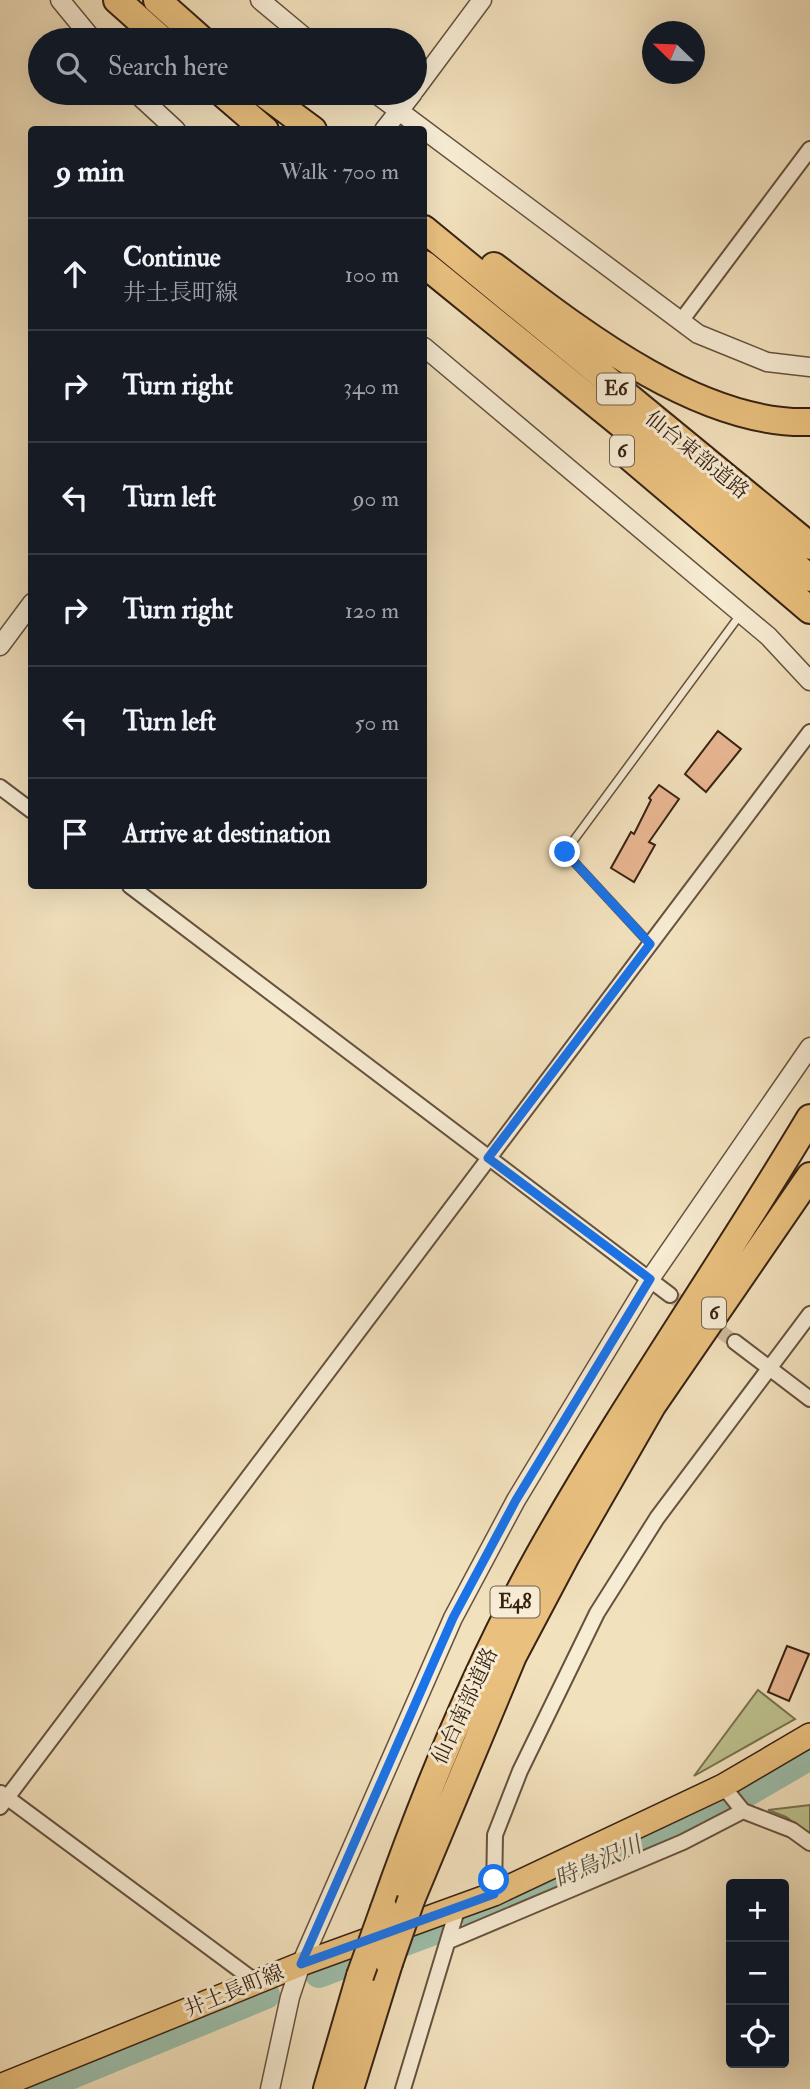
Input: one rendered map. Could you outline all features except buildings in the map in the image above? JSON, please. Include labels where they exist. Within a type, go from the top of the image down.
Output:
[{"type":"highway","points":[[117,0],[148,28]]},
{"type":"highway","points":[[157,0],[188,28]]},
{"type":"highway","points":[[236,105],[260,126]]},
{"type":"highway","points":[[276,105],[300,126]]},
{"type":"highway","points":[[279,105],[307,126]]},
{"type":"highway","points":[[427,213],[522,287],[660,380],[695,397],[736,411],[810,422]]},
{"type":"highway","name":"仙台東部道路","points":[[427,231],[810,545]]},
{"type":"highway","name":"仙台東部道路","points":[[427,267],[810,578]]},
{"type":"highway","name":"6","points":[[445,282],[484,334],[810,610]]},
{"type":"highway","name":"6","points":[[687,1316],[810,1118]]},
{"type":"highway","name":"6","points":[[687,1316],[744,1245],[810,1151]]},
{"type":"highway","name":"6","points":[[626,1455],[652,1406],[810,1176]]},
{"type":"highway","name":"6","points":[[626,1455],[662,1411],[810,1206]]},
{"type":"highway","name":"仙台南部道路","points":[[327,2089],[360,1976],[444,1749],[492,1646],[597,1455],[687,1316]]},
{"type":"highway","name":"仙台南部道路","points":[[350,2089],[411,1900],[513,1656],[567,1554],[626,1455]]},
{"type":"main road","name":"井土長町線","points":[[0,2086],[301,1964],[494,1894],[723,1786],[810,1735]]},
{"type":"street","points":[[60,0],[83,28]]},
{"type":"street","points":[[260,0],[294,28]]},
{"type":"street","points":[[427,74],[482,0]]},
{"type":"street","points":[[149,105],[172,126]]},
{"type":"street","points":[[391,105],[419,126]]},
{"type":"street","points":[[387,126],[404,105]]},
{"type":"street","points":[[427,132],[698,334],[766,362],[810,367]]},
{"type":"street","points":[[681,321],[810,149]]},
{"type":"street","points":[[427,350],[768,636],[810,681]]},
{"type":"street","points":[[0,646],[28,608]]},
{"type":"street","points":[[256,1982],[2,1799],[810,732]]},
{"type":"street","points":[[0,787],[28,808]]},
{"type":"street","points":[[134,889],[670,1295]]},
{"type":"street","points":[[270,2089],[290,1997],[301,1964],[453,1618],[528,1478],[650,1279],[810,1047]]},
{"type":"street","points":[[494,1894],[495,1835],[520,1771],[597,1613],[657,1518],[810,1314]]},
{"type":"street","points":[[735,1342],[810,1399]]},
{"type":"street","points":[[723,1786],[743,1811],[792,1830],[810,1843]]},
{"type":"street","points":[[449,1941],[683,1842],[743,1811]]},
{"type":"street","points":[[403,2089],[458,1907]]},
{"type":"lane","points":[[650,944],[565,852],[741,613]]},
{"type":"green space","points":[[758,1690],[795,1719],[694,1776]]},
{"type":"green space","points":[[810,1805],[810,1835],[786,1817],[768,1810]]},
{"type":"waterway","name":"時鳥沢川","points":[[745,1794],[810,1756]]},
{"type":"waterway","name":"時鳥沢川","points":[[474,1916],[722,1808]]},
{"type":"waterway","name":"時鳥沢川","points":[[319,1974],[432,1932]]},
{"type":"waterway","name":"時鳥沢川","points":[[38,2089],[266,1995]]},
{"type":"tunnel","points":[[670,1295],[735,1342]]},
{"type":"route","points":[[494,1880],[494,1894],[301,1964],[328,1908],[400,1733],[453,1618],[516,1500],[586,1379],[650,1279],[488,1158],[650,944],[565,852]]}]
